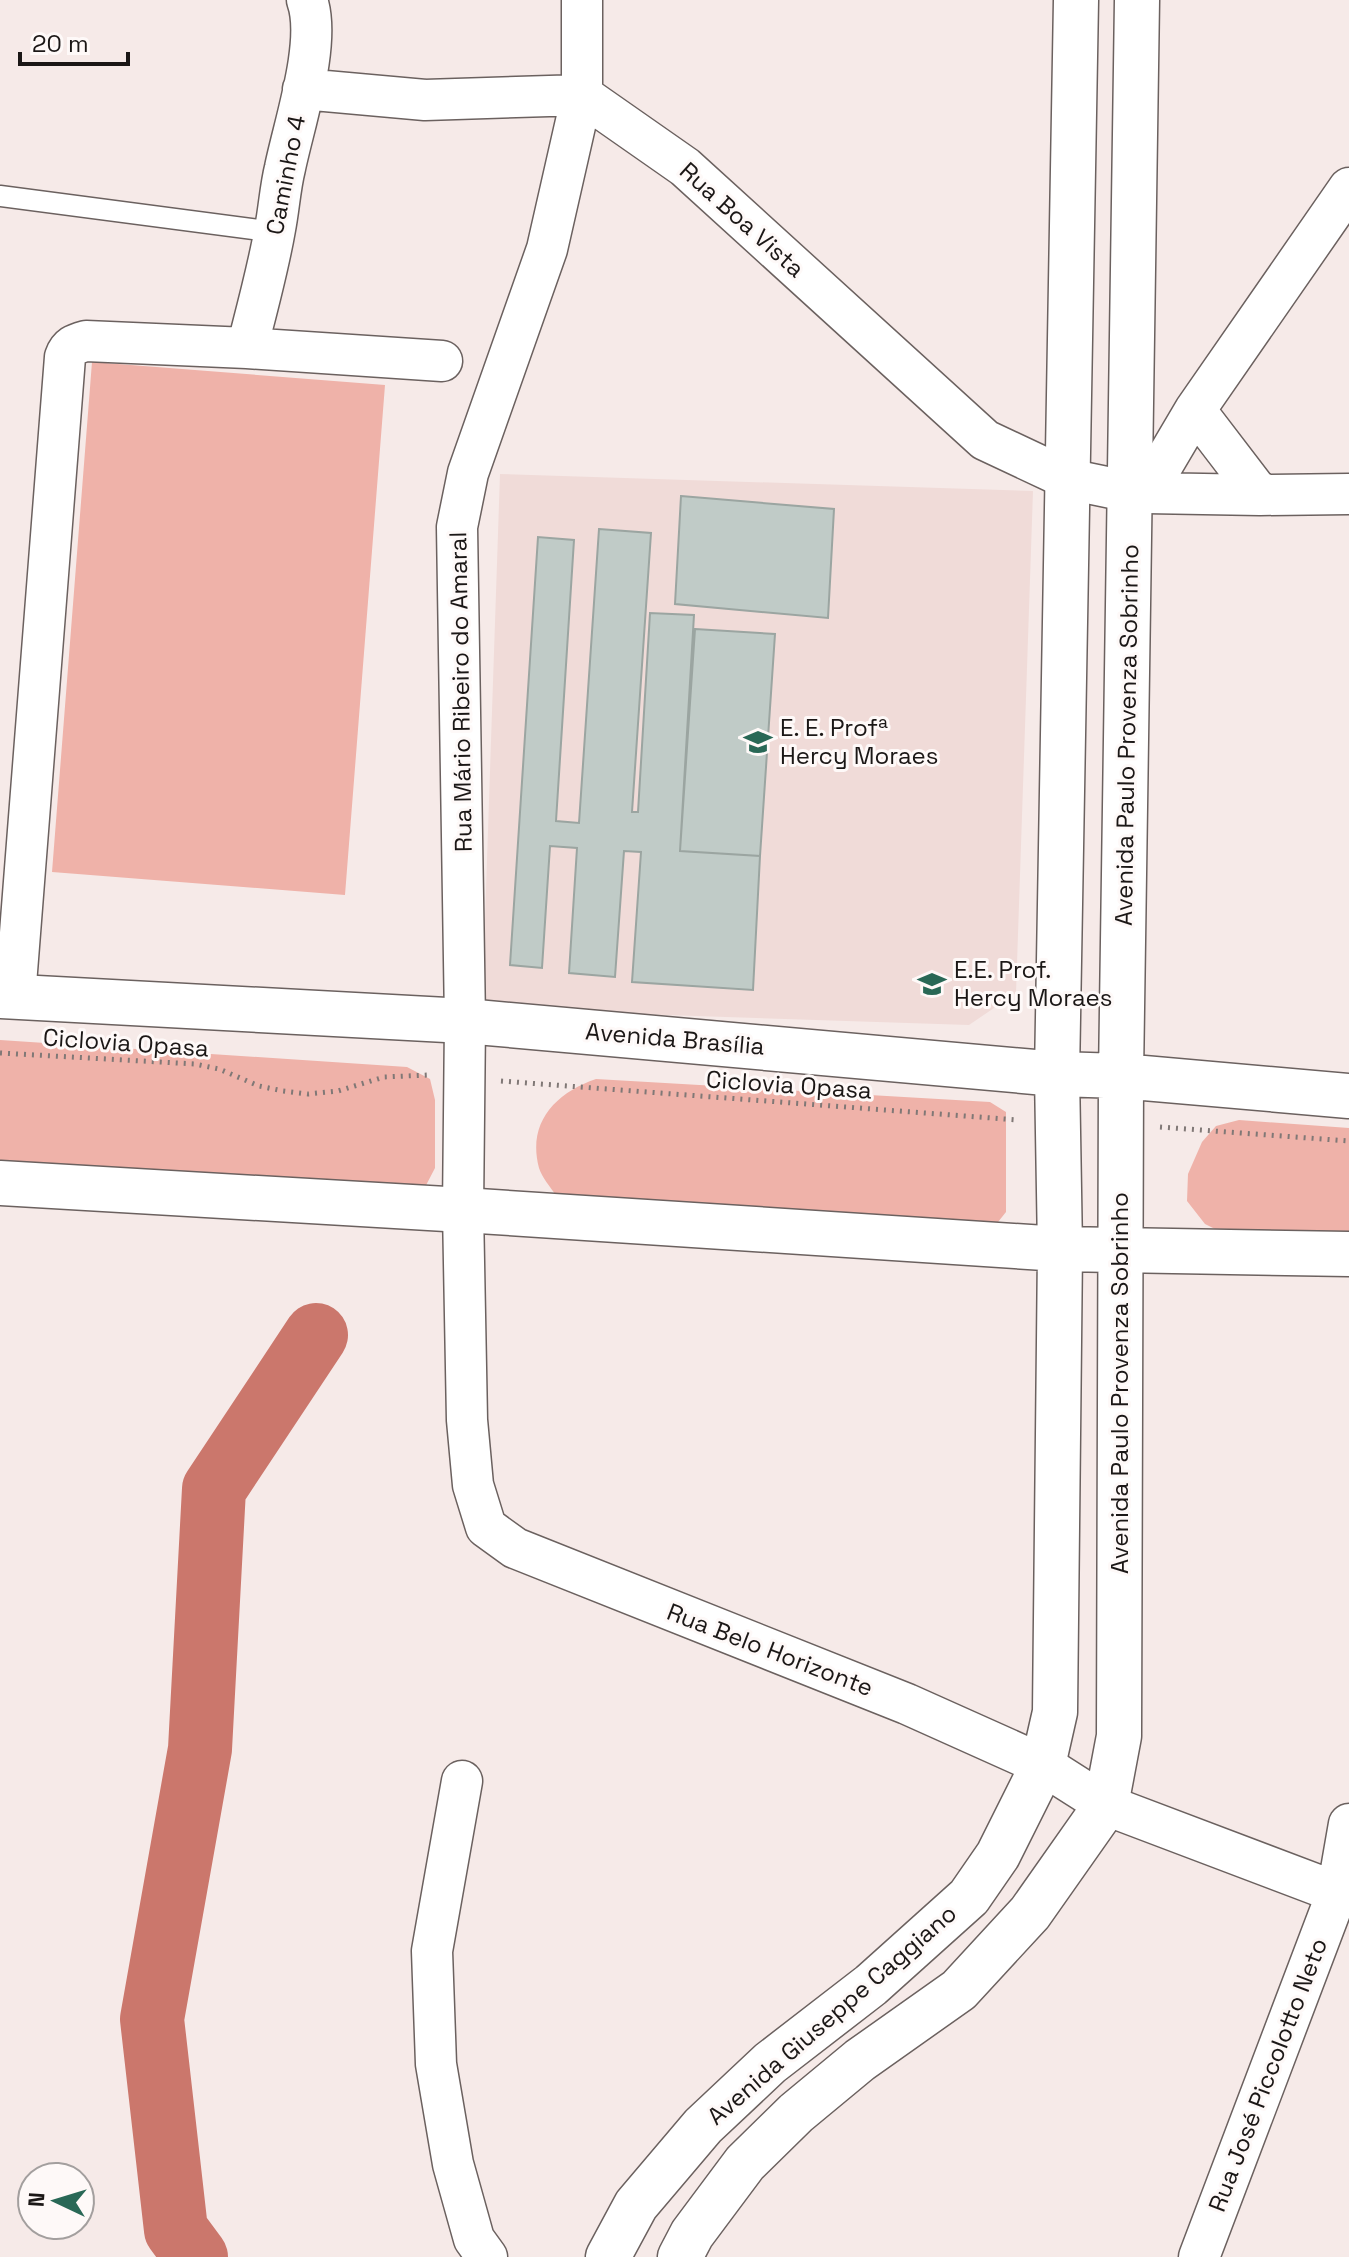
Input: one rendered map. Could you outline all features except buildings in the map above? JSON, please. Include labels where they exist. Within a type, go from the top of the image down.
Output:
[{"type":"main road","points":[[1043,1765],[1055,1712],[1060,1249],[1057,1074],[1076,0]]},
{"type":"main road","name":"Avenida Paulo Provenza Sobrinho","points":[[1106,1805],[1119,1736],[1121,1076],[1138,492],[1137,0]]},
{"type":"main road","name":"Avenida Brasília","points":[[7,997],[465,1021],[1057,1074],[1121,1076],[1349,1096]]},
{"type":"main road","points":[[0,1183],[1060,1249],[1349,1254]]},
{"type":"main road","name":"Avenida Giuseppe Caggiano","points":[[608,2257],[636,2205],[703,2126],[770,2063],[871,1985],[969,1897],[998,1855],[1043,1765]]},
{"type":"main road","name":"Avenida Giuseppe Caggiano","points":[[680,2257],[692,2234],[745,2163],[796,2113],[860,2060],[959,1990],[1030,1913],[1106,1805]]},
{"type":"street","name":"Caminho 4","points":[[247,348],[275,232],[284,170],[312,37],[311,11],[307,0]]},
{"type":"street","name":"Rua Mário Ribeiro do Amaral","points":[[463,1210],[465,1021],[457,527],[468,473],[547,249],[582,95],[582,0]]},
{"type":"street","points":[[303,89],[425,100],[582,95]]},
{"type":"street","name":"Rua Boa Vista","points":[[582,95],[685,167],[985,440],[1068,479],[1138,492],[1349,494]]},
{"type":"street","points":[[1138,492],[1349,188]]},
{"type":"street","points":[[7,997],[68,348],[86,341],[442,361]]},
{"type":"street","points":[[1195,410],[1260,495]]},
{"type":"street","name":"Rua Belo Horizonte","points":[[463,1210],[467,1420],[473,1485],[486,1527],[515,1548],[907,1704],[1043,1765],[1106,1805],[1343,1895]]},
{"type":"street","points":[[462,1781],[432,1951],[436,2064],[453,2164],[474,2239],[487,2257]]},
{"type":"street","name":"Rua José Piccolotto Neto","points":[[1199,2257],[1343,1895],[1349,1824]]},
{"type":"lane","points":[[0,196],[275,232]]},
{"type":"path","name":"Ciclovia Opasa","points":[[0,1053],[195,1064],[219,1069],[259,1086],[308,1094],[338,1091],[384,1077],[434,1075]]},
{"type":"path","name":"Ciclovia Opasa","points":[[528,1084],[1025,1121]]},
{"type":"path","points":[[1155,1127],[1349,1141]]},
{"type":"shaded area","points":[[92,362],[385,385],[345,895],[52,872]]},
{"type":"shaded area","name":"E. E. Profª Hercy Moraes","points":[[500,474],[1033,491],[1016,993],[969,1025],[482,1009]]},
{"type":"shaded area","points":[[0,1040],[407,1067],[430,1079],[435,1100],[435,1168],[422,1193],[0,1165]]},
{"type":"shaded area","points":[[596,1079],[990,1102],[1006,1112],[1006,1212],[990,1232],[556,1195],[539,1168],[536,1152],[541,1124],[557,1101],[568,1092]]},
{"type":"shaded area","points":[[1239,1120],[1349,1128],[1349,1247],[1233,1238],[1205,1224],[1187,1201],[1188,1174],[1202,1142],[1216,1126]]},
{"type":"waterway","points":[[196,2257],[176,2230],[152,2019],[200,1749],[214,1489],[316,1335]]},
{"type":"place","name":"E. E. Profª Hercy Moraes","points":[[758,742]]},
{"type":"place","name":"E.E. Prof. Hercy Moraes","points":[[932,984]]}]
